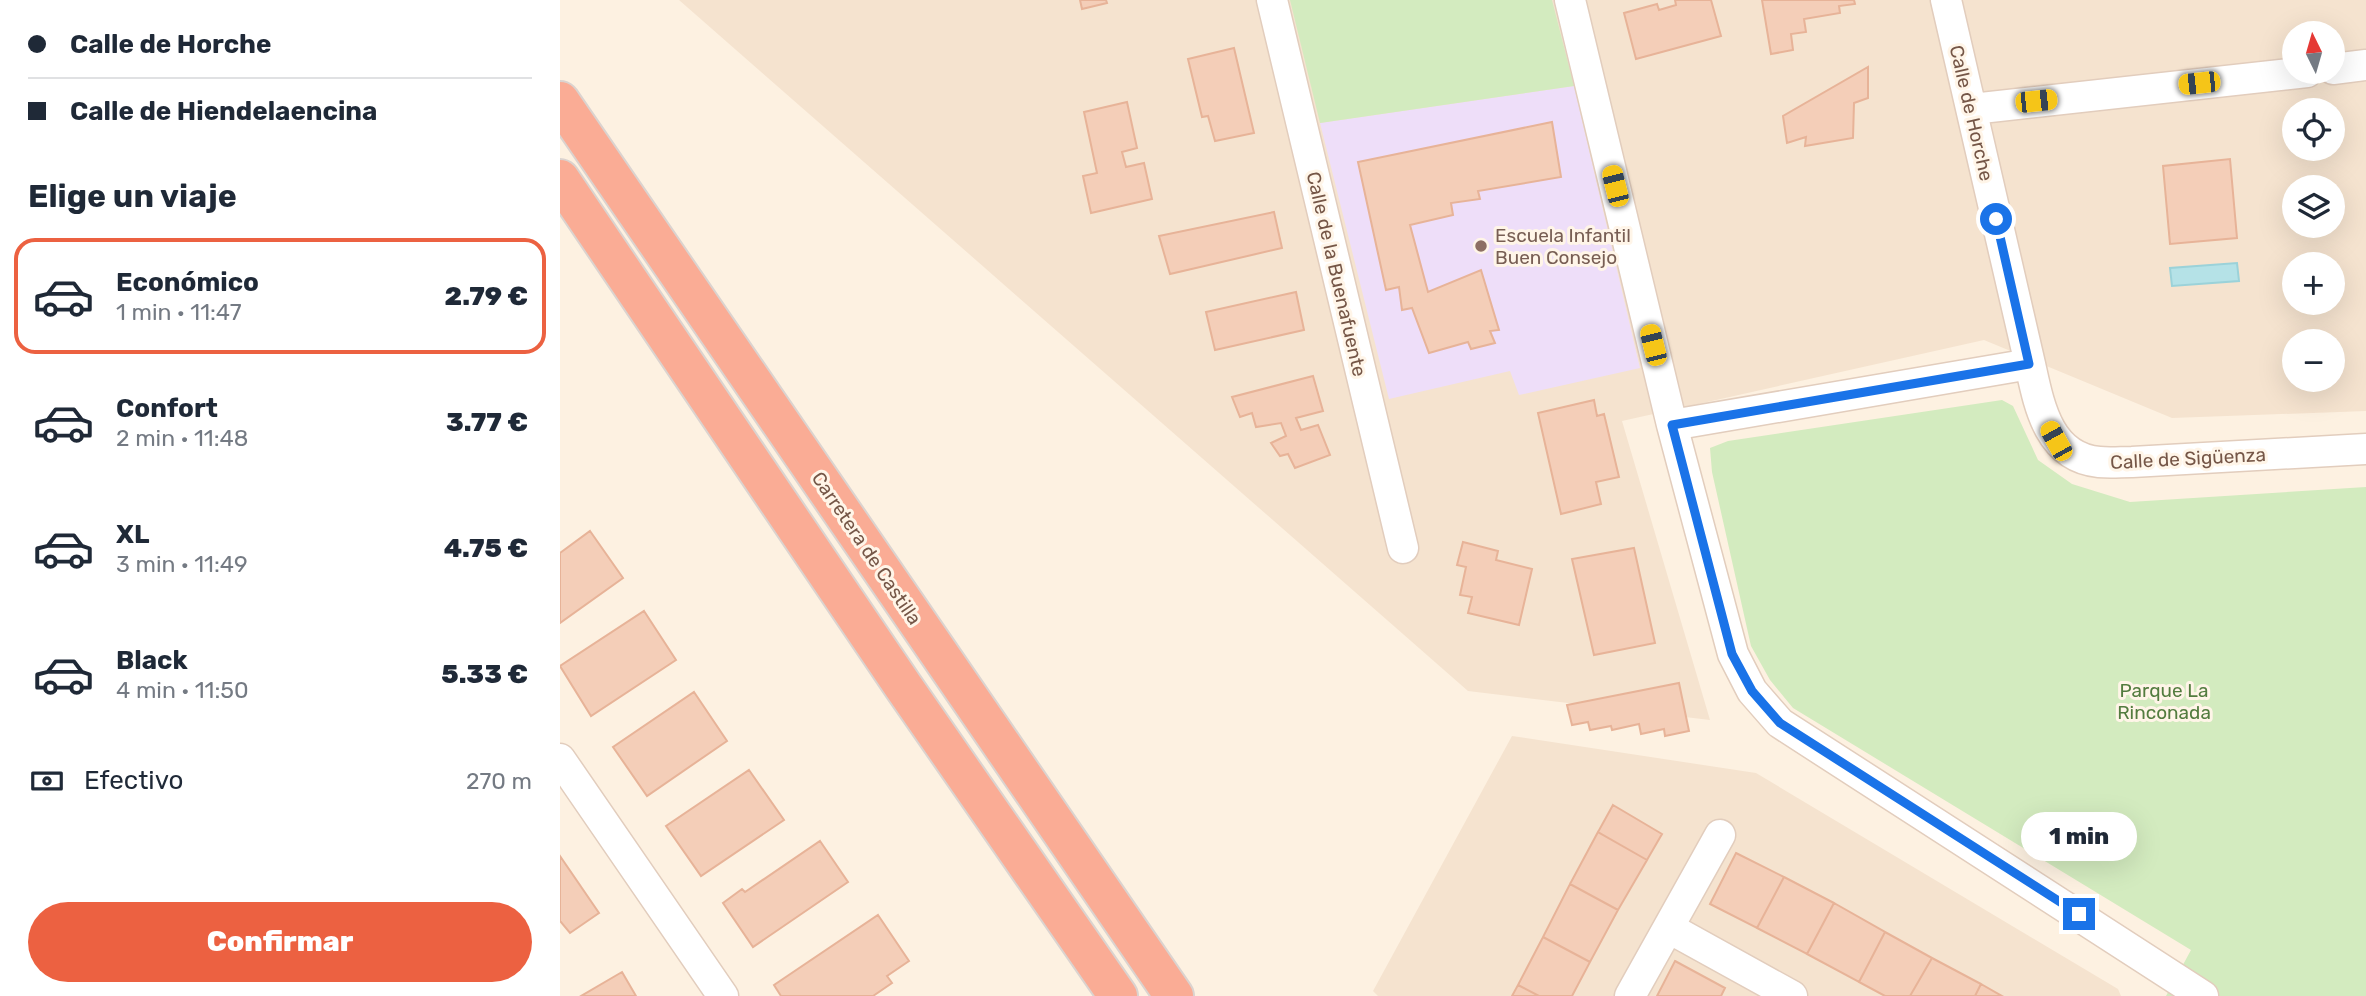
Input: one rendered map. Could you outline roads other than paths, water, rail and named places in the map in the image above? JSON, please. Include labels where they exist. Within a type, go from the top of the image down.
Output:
[{"type":"highway","name":"Carretera de Castilla","points":[[560,100],[1174,996]]},
{"type":"highway","points":[[560,178],[903,686],[1118,996]]},
{"type":"highway","points":[[903,686],[983,838],[1091,996]]},
{"type":"street","name":"Calle de la Buenafuente","points":[[1272,0],[1403,548]]},
{"type":"street","points":[[1570,0],[1672,425],[1732,654],[1752,691],[1780,723],[2203,996]]},
{"type":"street","name":"Calle de Horche","points":[[1946,0],[2029,364]]},
{"type":"street","points":[[2345,68],[2366,65]]},
{"type":"street","points":[[1972,108],[2282,75]]},
{"type":"street","points":[[1672,425],[2029,364]]},
{"type":"street","name":"Calle de Sigüenza","points":[[2029,364],[2042,414],[2056,441],[2074,455],[2097,462],[2366,449]]},
{"type":"street","points":[[560,759],[723,996]]},
{"type":"street","points":[[1630,996],[1720,835]]},
{"type":"street","points":[[1669,928],[1792,996]]},
{"type":"water","points":[[2237,263],[2239,281],[2172,286],[2170,268]]},
{"type":"place","name":"Escuela Infantil Buen Consejo","points":[[1481,246]]},
{"type":"park label","name":"Parque La Rinconada","points":[[2164,701]]}]
